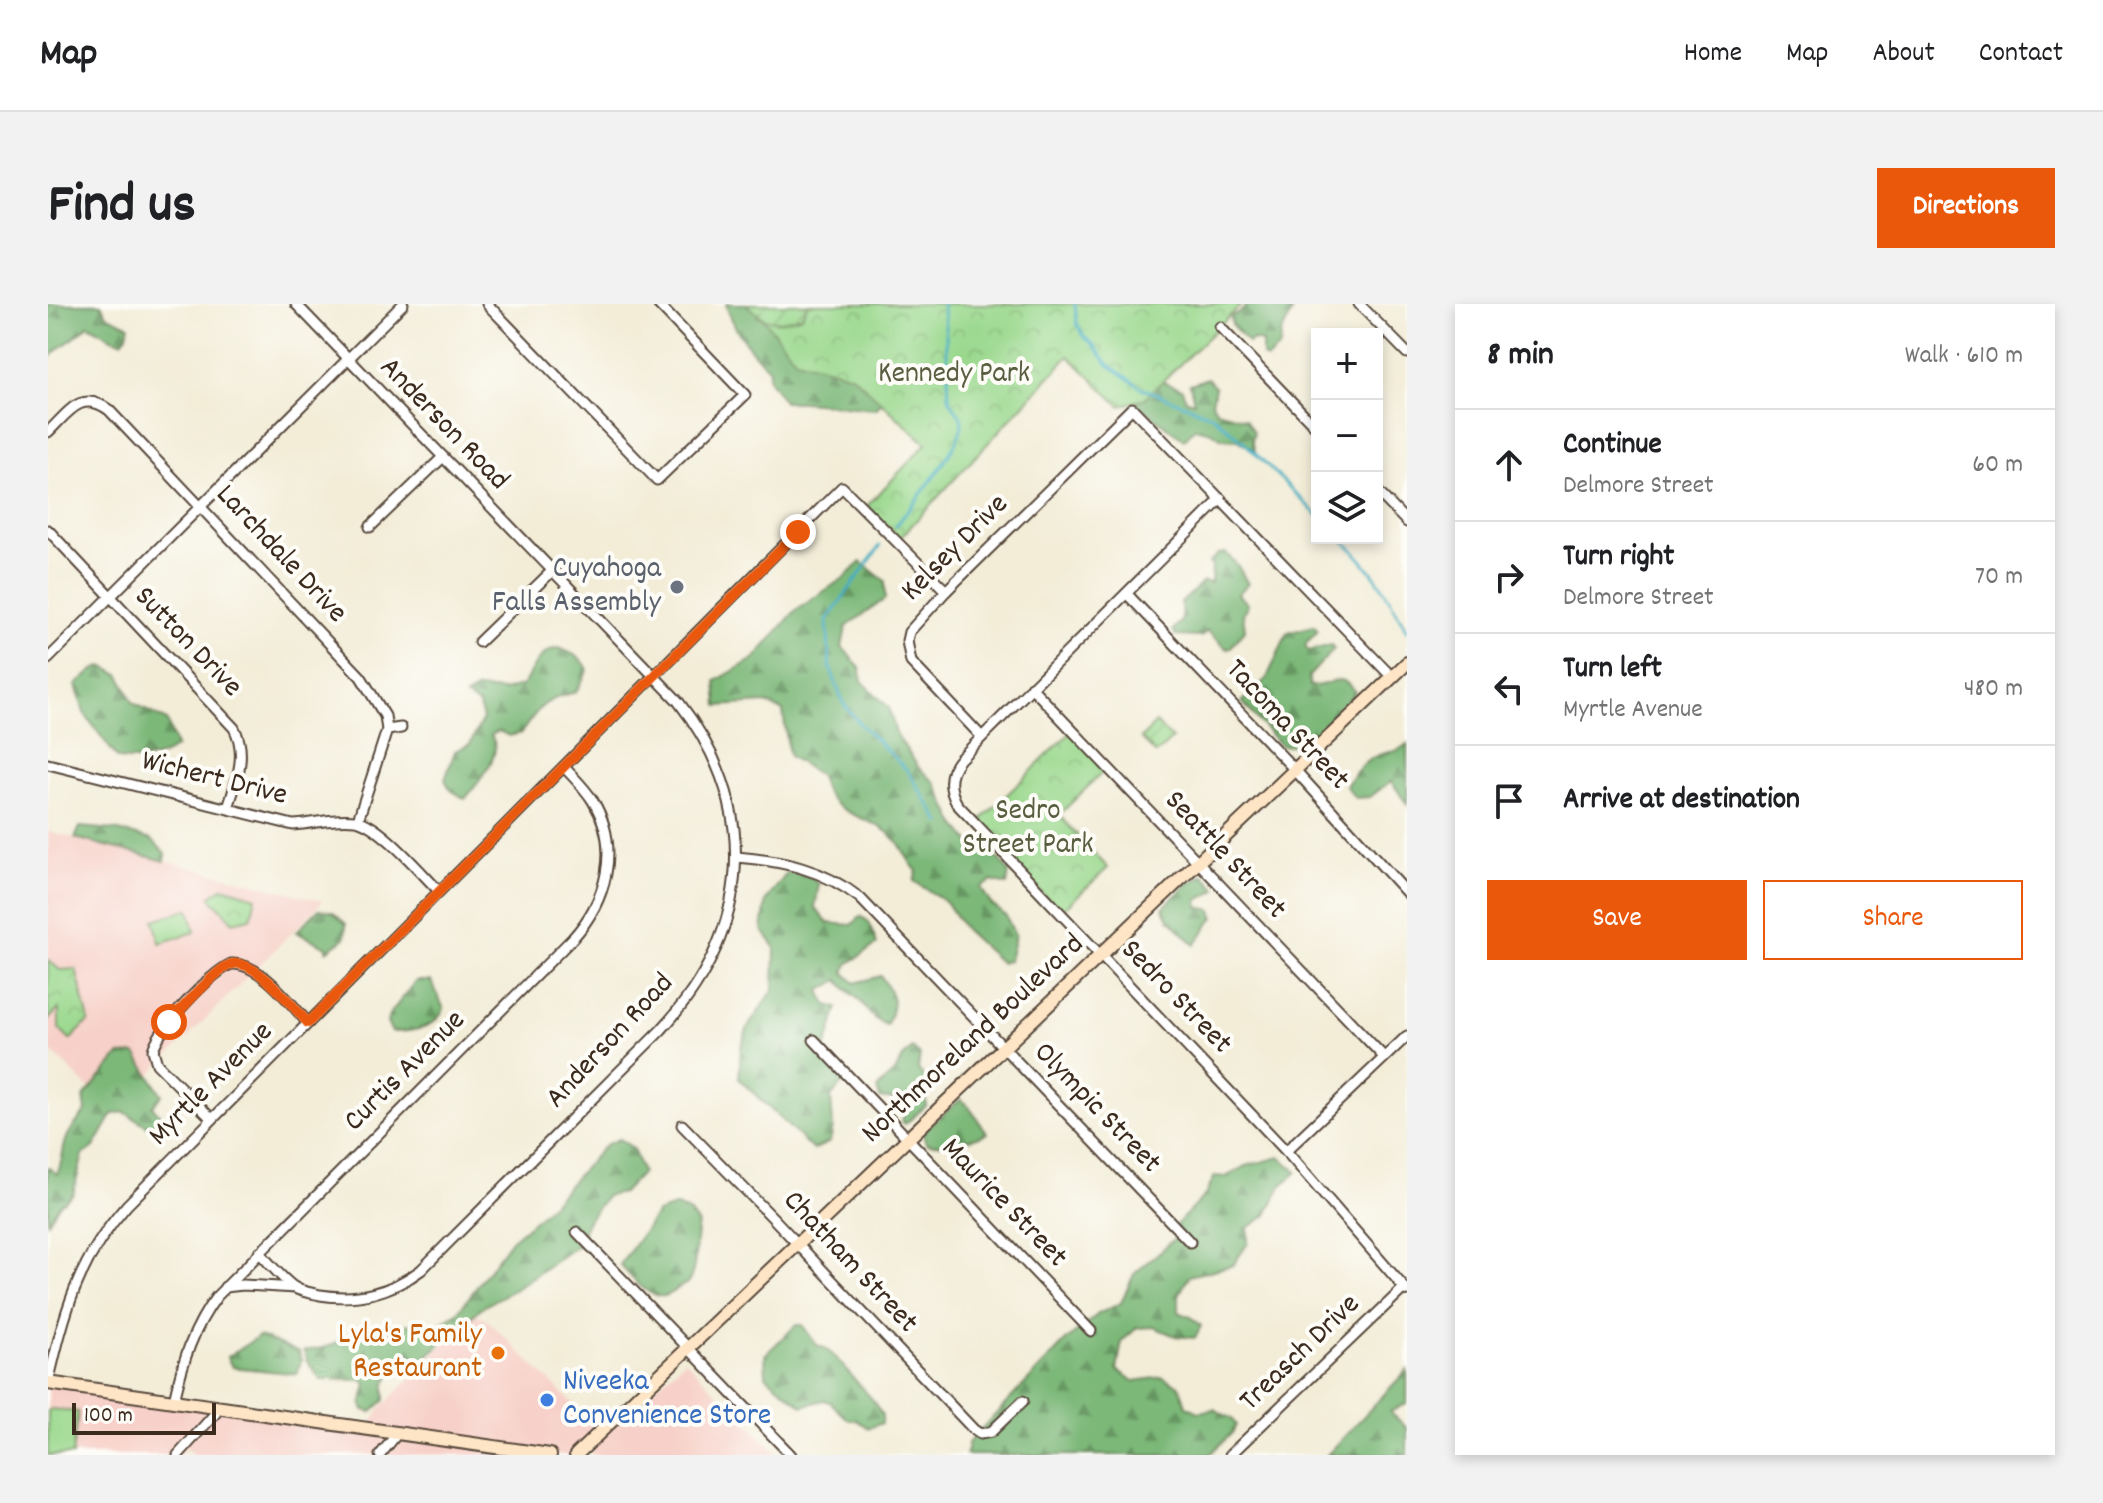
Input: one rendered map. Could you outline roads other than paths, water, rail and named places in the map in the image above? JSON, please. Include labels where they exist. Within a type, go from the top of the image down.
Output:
[{"type":"street","name":"Anderson Road","points":[[225,1287],[296,1288],[325,1296],[364,1296],[403,1283],[423,1268],[686,1002],[707,970],[723,933],[737,857],[728,798],[714,759],[691,719],[654,676],[296,304]]},
{"type":"street","points":[[48,659],[403,304]]},
{"type":"street","points":[[487,304],[657,480],[745,395],[658,304]]},
{"type":"street","points":[[1359,304],[1407,353]]},
{"type":"street","points":[[1220,327],[1311,422]]},
{"type":"street","name":"Larchdale Drive","points":[[48,432],[85,398],[99,402],[109,410],[361,677],[385,716],[387,730]]},
{"type":"street","name":"Kelsey Drive","points":[[981,736],[915,668],[908,654],[907,641],[913,626],[946,591],[1132,408],[1221,499]]},
{"type":"street","points":[[370,527],[442,458]]},
{"type":"street","name":"Myrtle Avenue","points":[[48,1383],[68,1303],[96,1246],[127,1205],[842,487],[946,591]]},
{"type":"street","points":[[1383,497],[1407,522]]},
{"type":"street","points":[[1221,499],[1392,677]]},
{"type":"street","name":"Sedro Street","points":[[1221,499],[981,736],[955,764],[951,772],[951,789],[953,797],[1286,1151],[1406,1290]]},
{"type":"street","name":"Sutton Drive","points":[[48,530],[234,728],[240,742],[241,760],[228,808]]},
{"type":"street","points":[[479,642],[551,572]]},
{"type":"street","name":"Tacoma Street","points":[[1127,594],[1407,893]]},
{"type":"street","name":"Northmoreland Boulevard","points":[[576,1455],[1407,663]]},
{"type":"street","name":"Seattle Street","points":[[1031,687],[1383,1056]]},
{"type":"street","points":[[401,728],[387,730],[358,820],[388,839],[439,891]]},
{"type":"street","name":"Wichert Drive","points":[[48,764],[293,825],[358,820]]},
{"type":"street","name":"Curtis Avenue","points":[[174,1400],[184,1358],[196,1327],[225,1287],[572,939],[591,916],[606,877],[606,838],[594,804],[564,767]]},
{"type":"street","name":"Olympic Street","points":[[737,857],[790,863],[821,874],[849,889],[877,913],[1190,1242]]},
{"type":"street","points":[[212,1119],[157,1064],[153,1050],[164,1028],[215,976],[231,964],[247,965],[260,974],[308,1023]]},
{"type":"street","points":[[1286,1151],[1407,1036]]},
{"type":"street","name":"Maurice Street","points":[[814,1040],[1091,1331]]},
{"type":"street","name":"Chatham Street","points":[[682,1125],[980,1434],[991,1432],[1023,1401]]},
{"type":"street","points":[[577,1232],[791,1455]]},
{"type":"street","points":[[259,1252],[296,1288]]},
{"type":"street","name":"Treasch Drive","points":[[1230,1455],[1406,1290]]},
{"type":"street","points":[[48,1383],[550,1455]]},
{"type":"street","points":[[178,1455],[221,1407]]},
{"type":"street","points":[[380,1455],[397,1434]]},
{"type":"waterway","points":[[896,526],[945,461],[962,423],[949,396],[942,304]]},
{"type":"waterway","points":[[1075,304],[1077,323],[1083,336],[1108,364],[1142,388],[1213,416],[1245,443],[1311,509]]},
{"type":"waterway","points":[[1347,544],[1378,582],[1407,631]]},
{"type":"waterway","points":[[880,546],[827,620],[830,667],[843,703],[907,770],[941,823]]},
{"type":"place","name":"Cuyahoga Falls Assembly","points":[[677,587]]},
{"type":"place","name":"Lyla's Family Restaurant","points":[[498,1353]]},
{"type":"place","name":"Niveeka Convenience Store","points":[[547,1400]]},
{"type":"park label","name":"Kennedy Park","points":[[954,375]]},
{"type":"park label","name":"Sedro Street Park","points":[[1028,829]]}]
